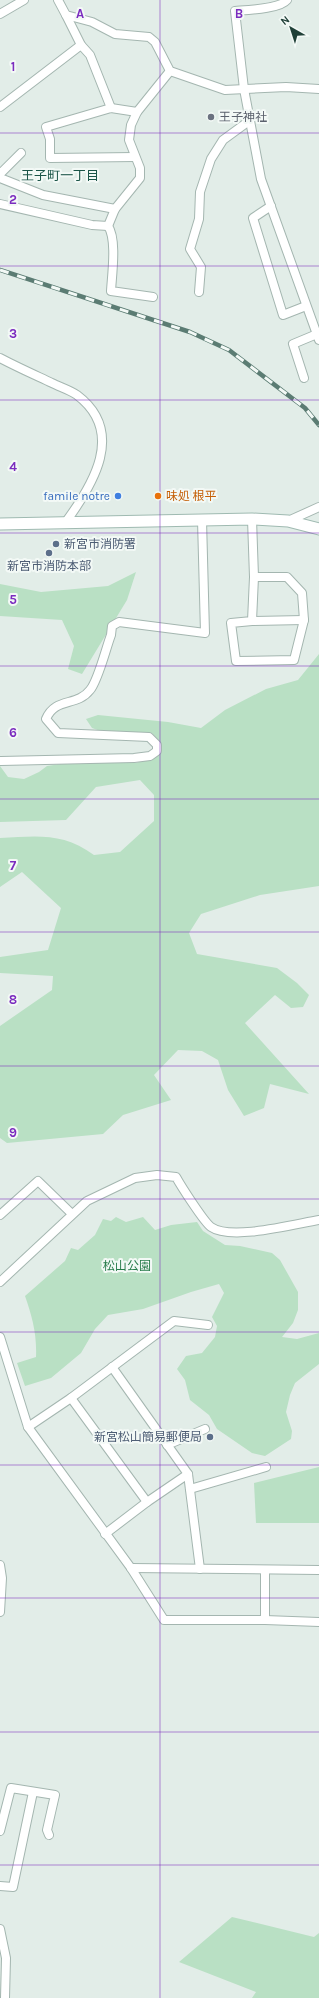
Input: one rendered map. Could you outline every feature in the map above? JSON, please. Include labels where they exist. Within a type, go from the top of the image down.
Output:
[{"type":"street","points":[[0,14],[24,0]]},
{"type":"street","points":[[58,0],[81,45],[90,55],[111,108]]},
{"type":"street","points":[[287,0],[284,4],[271,7],[235,11],[244,89],[261,179],[318,337],[293,344],[304,378]]},
{"type":"street","points":[[66,15],[92,22],[115,34],[149,37],[155,42],[170,71],[225,90],[286,87],[319,89]]},
{"type":"street","points":[[0,108],[81,45]]},
{"type":"street","points":[[108,226],[114,209],[140,178],[140,168],[129,140],[131,125],[137,112],[170,71]]},
{"type":"street","points":[[135,157],[50,158],[50,139],[46,127],[111,108],[137,112]]},
{"type":"street","points":[[199,292],[201,267],[190,249],[199,219],[200,192],[212,159],[223,140],[249,121]]},
{"type":"street","points":[[0,174],[22,153]]},
{"type":"street","points":[[0,178],[43,195],[114,209]]},
{"type":"street","points":[[0,204],[92,225],[108,226]]},
{"type":"street","points":[[271,206],[253,218],[283,315],[306,306]]},
{"type":"street","points":[[108,226],[111,230],[113,255],[111,291],[153,296]]},
{"type":"street","points":[[0,358],[76,394],[89,405],[99,423],[102,438],[102,454],[94,475],[78,504],[65,523]]},
{"type":"street","points":[[288,521],[319,507]]},
{"type":"street","points":[[0,524],[252,519],[288,521],[319,529]]},
{"type":"street","points":[[252,519],[254,577],[252,621]]},
{"type":"street","points":[[1,761],[134,758],[150,756],[156,751],[157,745],[149,737],[58,733],[46,719],[50,711],[56,706],[82,698],[92,689],[111,635],[112,626],[119,622],[205,634],[202,520]]},
{"type":"street","points":[[254,577],[287,577],[302,593],[304,620],[294,660],[236,661],[232,624],[252,621],[304,620]]},
{"type":"street","points":[[0,1282],[86,1201],[135,1178],[157,1176],[176,1177],[211,1227],[227,1232],[248,1233],[319,1220]]},
{"type":"street","points":[[0,1216],[38,1181],[72,1214]]},
{"type":"street","points":[[28,1427],[72,1398],[174,1322],[208,1325]]},
{"type":"street","points":[[0,1337],[28,1427],[131,1568],[164,1620],[265,1620],[319,1622]]},
{"type":"street","points":[[112,1367],[188,1474],[200,1569]]},
{"type":"street","points":[[72,1398],[147,1502]]},
{"type":"street","points":[[167,1445],[205,1429]]},
{"type":"street","points":[[190,1490],[266,1467]]},
{"type":"street","points":[[105,1534],[147,1502],[188,1474]]},
{"type":"street","points":[[0,1565],[2,1578],[0,1612]]},
{"type":"street","points":[[131,1568],[319,1570]]},
{"type":"street","points":[[265,1570],[265,1620]]},
{"type":"street","points":[[0,1831],[11,1788],[55,1795],[47,1830],[49,1835]]},
{"type":"street","points":[[0,1886],[13,1887],[33,1792]]},
{"type":"street","points":[[0,1929],[6,1958],[5,1998]]},
{"type":"green space","points":[[136,572],[127,600],[82,674],[68,669],[74,646],[62,620],[0,616],[0,584],[41,592],[108,586]]},
{"type":"green space","points":[[319,654],[319,886],[260,895],[201,914],[189,933],[197,954],[277,968],[297,983],[309,995],[303,1007],[291,1008],[275,995],[245,1023],[309,1094],[270,1084],[264,1108],[244,1116],[228,1090],[218,1060],[202,1051],[178,1050],[154,1075],[171,1100],[123,1115],[103,1134],[7,1143],[0,1138],[0,1026],[52,990],[53,976],[0,973],[0,957],[48,950],[61,908],[22,872],[0,887],[0,838],[38,836],[49,837],[71,842],[94,855],[120,852],[154,821],[154,795],[140,780],[96,787],[66,820],[0,822],[0,766],[8,777],[24,779],[39,772],[47,766],[67,763],[136,763],[153,758],[160,752],[161,743],[152,733],[103,732],[92,728],[86,719],[98,715],[168,722],[201,728],[225,710],[266,689],[298,680]]},
{"type":"green space","name":"松山公園","points":[[116,1217],[126,1222],[143,1217],[155,1230],[171,1225],[197,1222],[203,1231],[225,1245],[240,1246],[272,1253],[280,1260],[298,1292],[298,1310],[293,1323],[282,1337],[297,1339],[319,1333],[319,1364],[295,1383],[290,1395],[286,1412],[292,1431],[291,1439],[265,1456],[252,1453],[217,1429],[209,1415],[190,1400],[185,1380],[177,1369],[186,1356],[202,1353],[215,1337],[217,1326],[212,1317],[224,1293],[219,1284],[143,1309],[108,1315],[95,1329],[81,1353],[51,1378],[25,1386],[17,1363],[36,1357],[36,1341],[34,1325],[25,1296],[65,1261],[71,1248],[78,1250],[95,1235],[103,1219],[111,1221]]},
{"type":"green space","points":[[319,1467],[319,1523],[256,1523],[254,1483]]},
{"type":"green space","points":[[232,1917],[314,1937],[319,1933],[319,1998],[252,1998],[256,1992],[179,1962]]},
{"type":"railway","points":[[0,270],[190,332],[229,350],[305,408],[319,425]]},
{"type":"place","name":"王子神社","points":[[211,117]]},
{"type":"place","name":"famile notre","points":[[118,496]]},
{"type":"place","name":"味処 根平","points":[[158,496]]},
{"type":"place","name":"新宮市消防署","points":[[56,544]]},
{"type":"place","name":"新宮市消防本部","points":[[49,553]]},
{"type":"place","name":"新宮松山簡易郵便局","points":[[210,1437]]},
{"type":"district","name":"王子町一丁目","points":[[60,175]]}]
